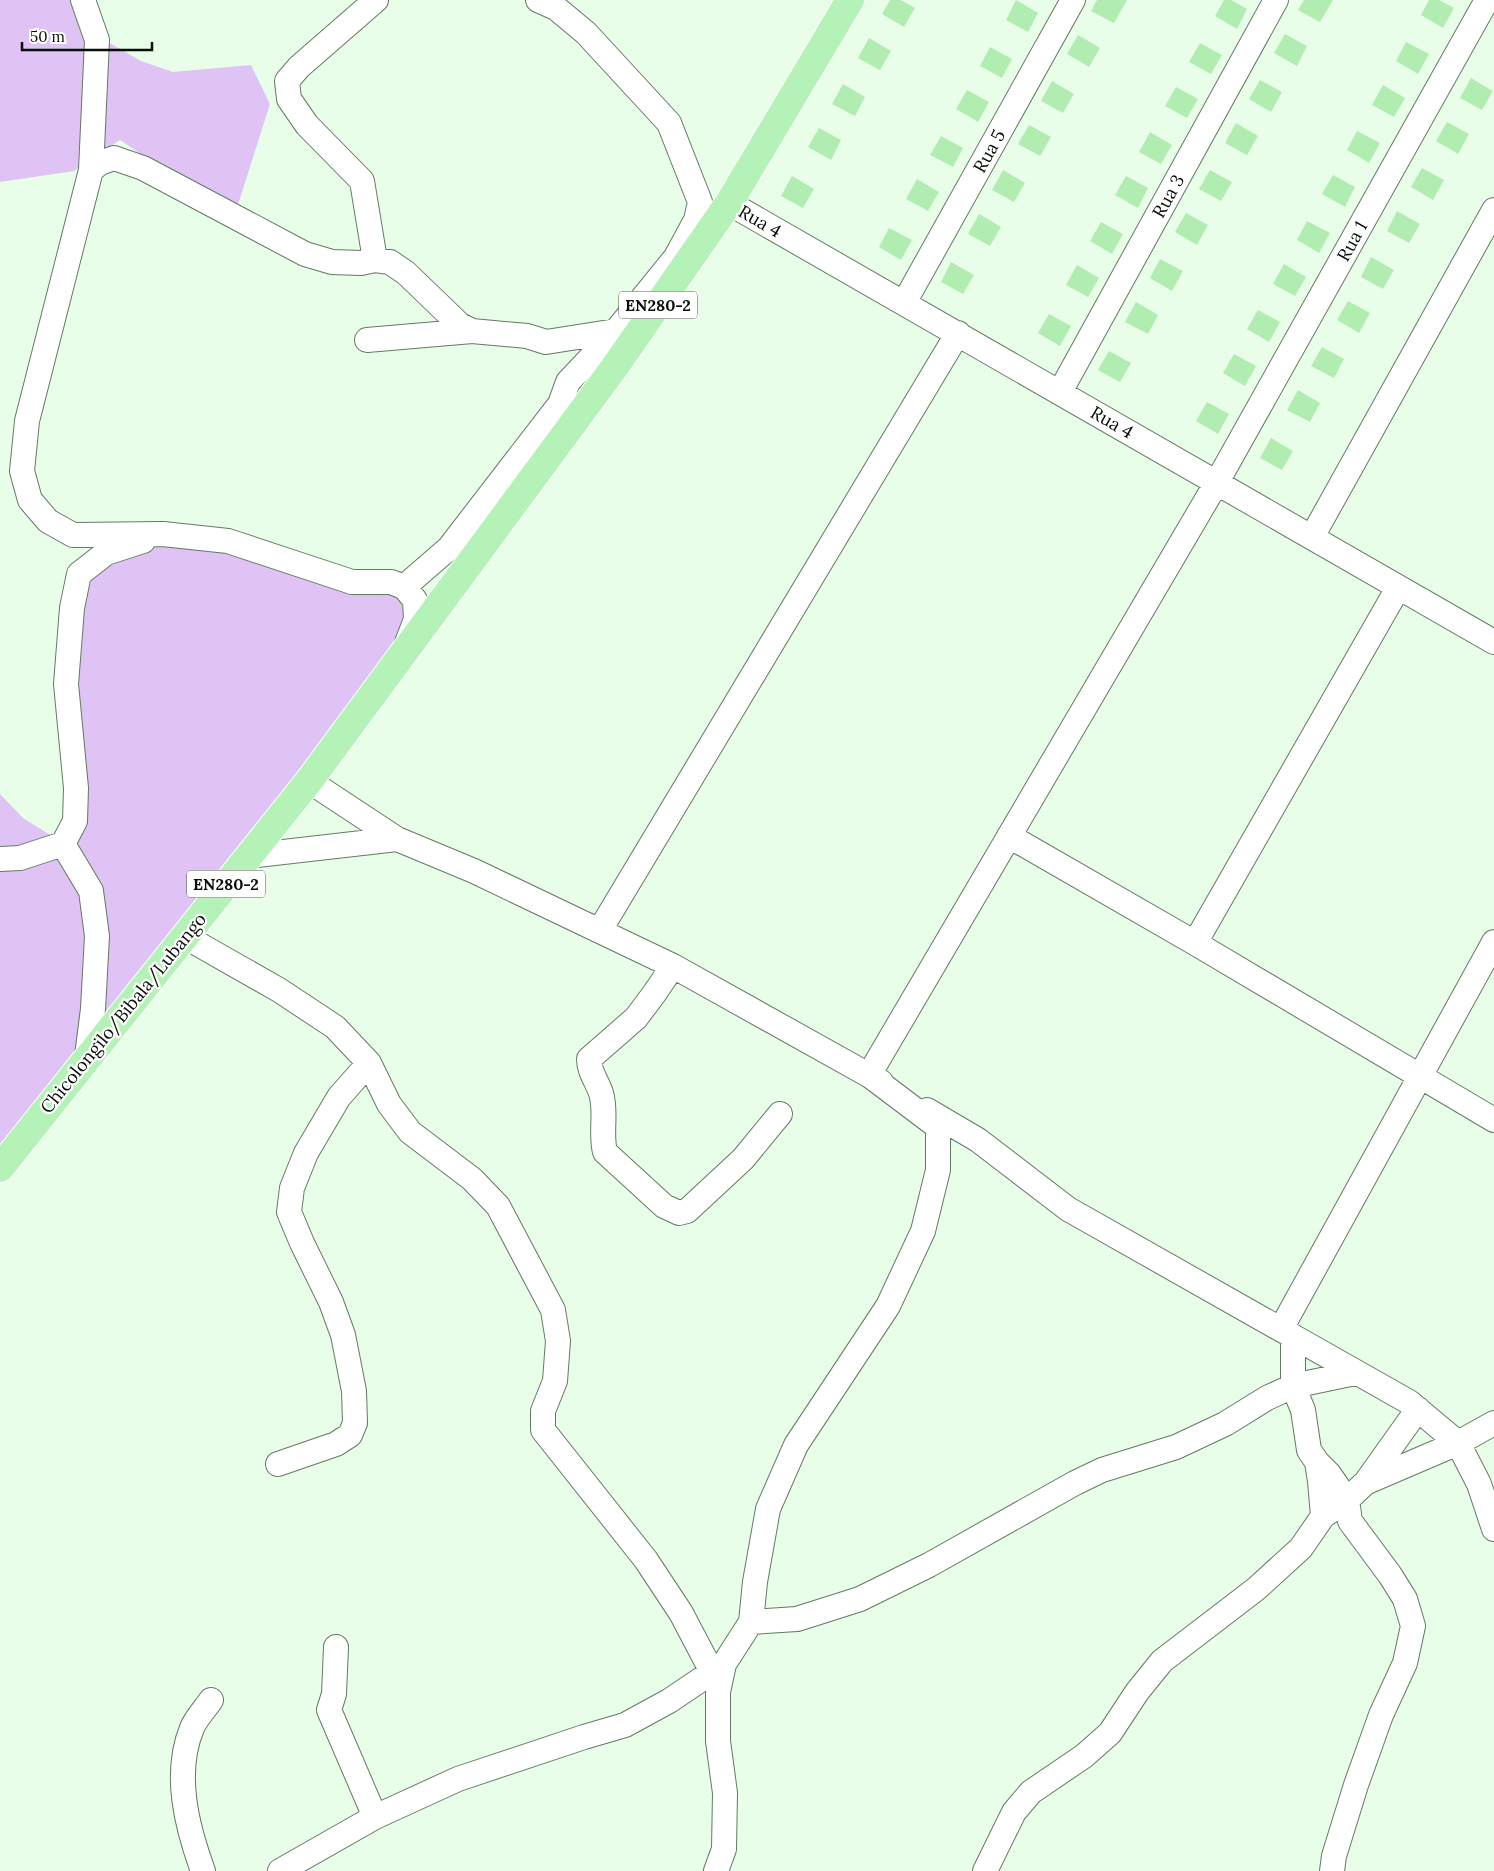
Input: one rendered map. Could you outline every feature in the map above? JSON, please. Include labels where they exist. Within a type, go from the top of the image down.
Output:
[{"type":"main road","name":"EN280-2","points":[[729,203],[850,0]]},
{"type":"main road","name":"Chicolongilo/Bibala/Lubango","points":[[0,1168],[87,1056],[309,781],[614,368],[729,203]]},
{"type":"street","points":[[83,0],[97,40],[91,170],[27,421],[22,472],[30,500],[48,521],[73,535],[163,534],[228,541],[352,582],[390,582],[404,587],[414,600],[416,620],[404,652]]},
{"type":"street","points":[[375,260],[362,181],[307,126],[289,100],[287,81],[298,67],[376,0]]},
{"type":"street","points":[[404,587],[449,548],[560,404],[568,382],[616,331],[676,257],[696,220],[700,202],[669,123],[586,33],[556,8],[538,0]]},
{"type":"street","name":"Rua 5","points":[[904,302],[1073,0]]},
{"type":"street","name":"Rua 3","points":[[1060,392],[1276,0]]},
{"type":"street","name":"Rua 1","points":[[869,1075],[1217,482],[1486,0]]},
{"type":"street","points":[[91,170],[100,163],[114,158],[143,168],[305,254],[332,262],[361,263],[375,260],[390,262],[406,273],[460,325],[472,331]]},
{"type":"street","name":"Rua 4","points":[[729,203],[1494,642]]},
{"type":"street","points":[[1312,537],[1494,210]]},
{"type":"street","points":[[367,340],[472,331],[527,336],[546,342],[616,331]]},
{"type":"street","points":[[600,930],[958,333]]},
{"type":"street","points":[[546,342],[563,359],[568,382]]},
{"type":"street","points":[[0,859],[20,858],[63,844],[75,821],[76,788],[66,684],[72,608],[79,574],[106,553],[163,534]]},
{"type":"street","points":[[1195,943],[1398,588]]},
{"type":"street","points":[[309,781],[397,839],[474,871],[673,966],[869,1075],[978,1140],[1068,1209],[1409,1402],[1458,1443],[1479,1484],[1494,1529]]},
{"type":"street","points":[[1009,836],[1195,943],[1494,1120]]},
{"type":"street","points":[[248,856],[397,839]]},
{"type":"street","points":[[63,844],[91,891],[97,936],[93,1009],[87,1056]]},
{"type":"street","points":[[184,936],[279,990],[335,1027],[369,1063],[389,1104],[410,1132],[472,1179],[498,1206],[553,1310],[558,1341],[556,1381],[543,1411],[543,1430],[646,1560],[718,1668],[718,1741],[725,1793],[724,1849],[716,1871]]},
{"type":"street","points":[[1332,1871],[1334,1856],[1356,1785],[1381,1715],[1405,1663],[1413,1626],[1405,1599],[1390,1575],[1350,1521],[1347,1500],[1309,1450],[1303,1410],[1292,1386],[1287,1333],[1420,1076],[1494,942]]},
{"type":"street","points":[[673,966],[636,1018],[589,1059],[589,1068],[601,1094],[605,1152],[664,1206],[679,1213],[687,1211],[743,1159],[780,1114]]},
{"type":"street","points":[[278,1464],[336,1444],[350,1435],[355,1423],[354,1390],[343,1335],[331,1302],[302,1244],[289,1212],[292,1188],[306,1153],[339,1097],[369,1063]]},
{"type":"street","points":[[280,1871],[375,1816],[458,1779],[626,1725],[669,1701],[718,1668],[751,1622],[755,1582],[768,1509],[796,1445],[888,1306],[923,1231],[938,1170],[938,1127],[869,1075]]},
{"type":"street","points":[[751,1622],[797,1619],[860,1599],[929,1564],[1102,1470],[1176,1447],[1226,1424],[1267,1398],[1292,1386],[1355,1373]]},
{"type":"street","points":[[985,1871],[1014,1812],[1031,1792],[1084,1756],[1110,1733],[1137,1692],[1162,1661],[1256,1589],[1301,1548],[1323,1516],[1347,1500],[1366,1482],[1418,1410]]},
{"type":"street","points":[[1366,1482],[1458,1443],[1494,1422]]},
{"type":"street","points":[[1317,1462],[1323,1516]]},
{"type":"street","points":[[336,1647],[334,1694],[330,1710],[375,1816]]},
{"type":"street","points":[[203,1871],[194,1846],[186,1810],[182,1778],[192,1728],[211,1700]]},
{"type":"shaded area","points":[[0,0],[83,0],[108,42],[141,61],[173,72],[251,65],[270,104],[234,217],[120,140],[74,171],[0,182]]},
{"type":"shaded area","points":[[163,534],[404,587],[416,619],[0,1168],[0,794],[23,818],[63,843],[79,574]]},
{"type":"building","points":[[890,0],[901,0],[915,8],[904,27],[882,14]]},
{"type":"building","points":[[1016,0],[1038,13],[1028,32],[1006,20]]},
{"type":"building","points":[[1097,0],[1127,0],[1114,23],[1091,11]]},
{"type":"building","points":[[1224,0],[1231,0],[1247,9],[1237,29],[1215,16]]},
{"type":"building","points":[[1304,0],[1333,0],[1320,22],[1298,10]]},
{"type":"building","points":[[1429,0],[1439,0],[1454,8],[1443,28],[1421,15]]},
{"type":"building","points":[[1285,34],[1307,46],[1297,66],[1274,53]]},
{"type":"building","points":[[1078,35],[1100,48],[1089,67],[1067,54]]},
{"type":"building","points":[[869,38],[891,51],[880,70],[858,58]]},
{"type":"building","points":[[1406,42],[1429,54],[1418,74],[1396,61]]},
{"type":"building","points":[[1200,43],[1222,55],[1211,74],[1189,62]]},
{"type":"building","points":[[990,47],[1012,59],[1002,78],[980,66]]},
{"type":"building","points":[[1471,78],[1493,91],[1482,110],[1460,98]]},
{"type":"building","points":[[1260,80],[1282,92],[1271,112],[1249,99]]},
{"type":"building","points":[[1052,81],[1074,94],[1063,113],[1041,101]]},
{"type":"building","points":[[843,84],[865,97],[855,116],[832,104]]},
{"type":"building","points":[[1383,85],[1405,98],[1394,117],[1372,105]]},
{"type":"building","points":[[1176,87],[1198,99],[1187,118],[1165,106]]},
{"type":"building","points":[[967,90],[989,102],[978,122],[956,109]]},
{"type":"building","points":[[1447,122],[1469,134],[1458,154],[1436,141]]},
{"type":"building","points":[[1236,123],[1258,136],[1247,155],[1225,143]]},
{"type":"building","points":[[1029,125],[1051,137],[1040,156],[1018,144]]},
{"type":"building","points":[[819,128],[841,140],[831,160],[808,147]]},
{"type":"building","points":[[1357,131],[1380,143],[1369,163],[1347,150]]},
{"type":"building","points":[[1150,132],[1172,145],[1161,164],[1139,152]]},
{"type":"building","points":[[941,136],[963,148],[953,167],[930,155]]},
{"type":"building","points":[[1422,168],[1444,180],[1433,200],[1411,187]]},
{"type":"building","points":[[1003,170],[1025,183],[1014,202],[992,190]]},
{"type":"building","points":[[1210,170],[1232,182],[1221,201],[1199,189]]},
{"type":"building","points":[[1333,175],[1355,187],[1345,207],[1322,194]]},
{"type":"building","points":[[792,176],[814,189],[803,208],[781,196]]},
{"type":"building","points":[[1126,176],[1148,188],[1138,208],[1115,195]]},
{"type":"building","points":[[917,179],[939,192],[928,211],[906,199]]},
{"type":"building","points":[[1397,211],[1420,224],[1409,243],[1387,231]]},
{"type":"building","points":[[1186,213],[1208,225],[1197,245],[1175,232]]},
{"type":"building","points":[[979,214],[1001,227],[990,246],[968,234]]},
{"type":"building","points":[[1307,221],[1330,233],[1319,253],[1297,240]]},
{"type":"building","points":[[1101,222],[1123,234],[1112,254],[1090,241]]},
{"type":"building","points":[[889,228],[912,240],[901,260],[879,247]]},
{"type":"building","points":[[1371,257],[1394,270],[1383,289],[1361,277]]},
{"type":"building","points":[[1160,259],[1183,271],[1172,291],[1150,278]]},
{"type":"building","points":[[951,262],[974,275],[963,294],[941,282]]},
{"type":"building","points":[[1284,264],[1306,277],[1295,296],[1273,284]]},
{"type":"building","points":[[1077,265],[1099,278],[1088,297],[1066,285]]},
{"type":"building","points":[[1348,301],[1370,313],[1359,333],[1337,320]]},
{"type":"building","points":[[1136,302],[1158,315],[1148,334],[1125,322]]},
{"type":"building","points":[[1258,310],[1280,322],[1269,342],[1247,329]]},
{"type":"building","points":[[1049,314],[1071,326],[1060,346],[1038,333]]},
{"type":"building","points":[[1322,347],[1344,359],[1334,378],[1311,366]]},
{"type":"building","points":[[1109,351],[1131,363],[1120,382],[1098,370]]},
{"type":"building","points":[[1234,354],[1256,366],[1245,386],[1223,373]]},
{"type":"building","points":[[1298,390],[1320,403],[1310,422],[1287,410]]},
{"type":"building","points":[[1207,402],[1229,414],[1218,434],[1196,421]]},
{"type":"building","points":[[1271,438],[1293,451],[1282,470],[1260,458]]}]
